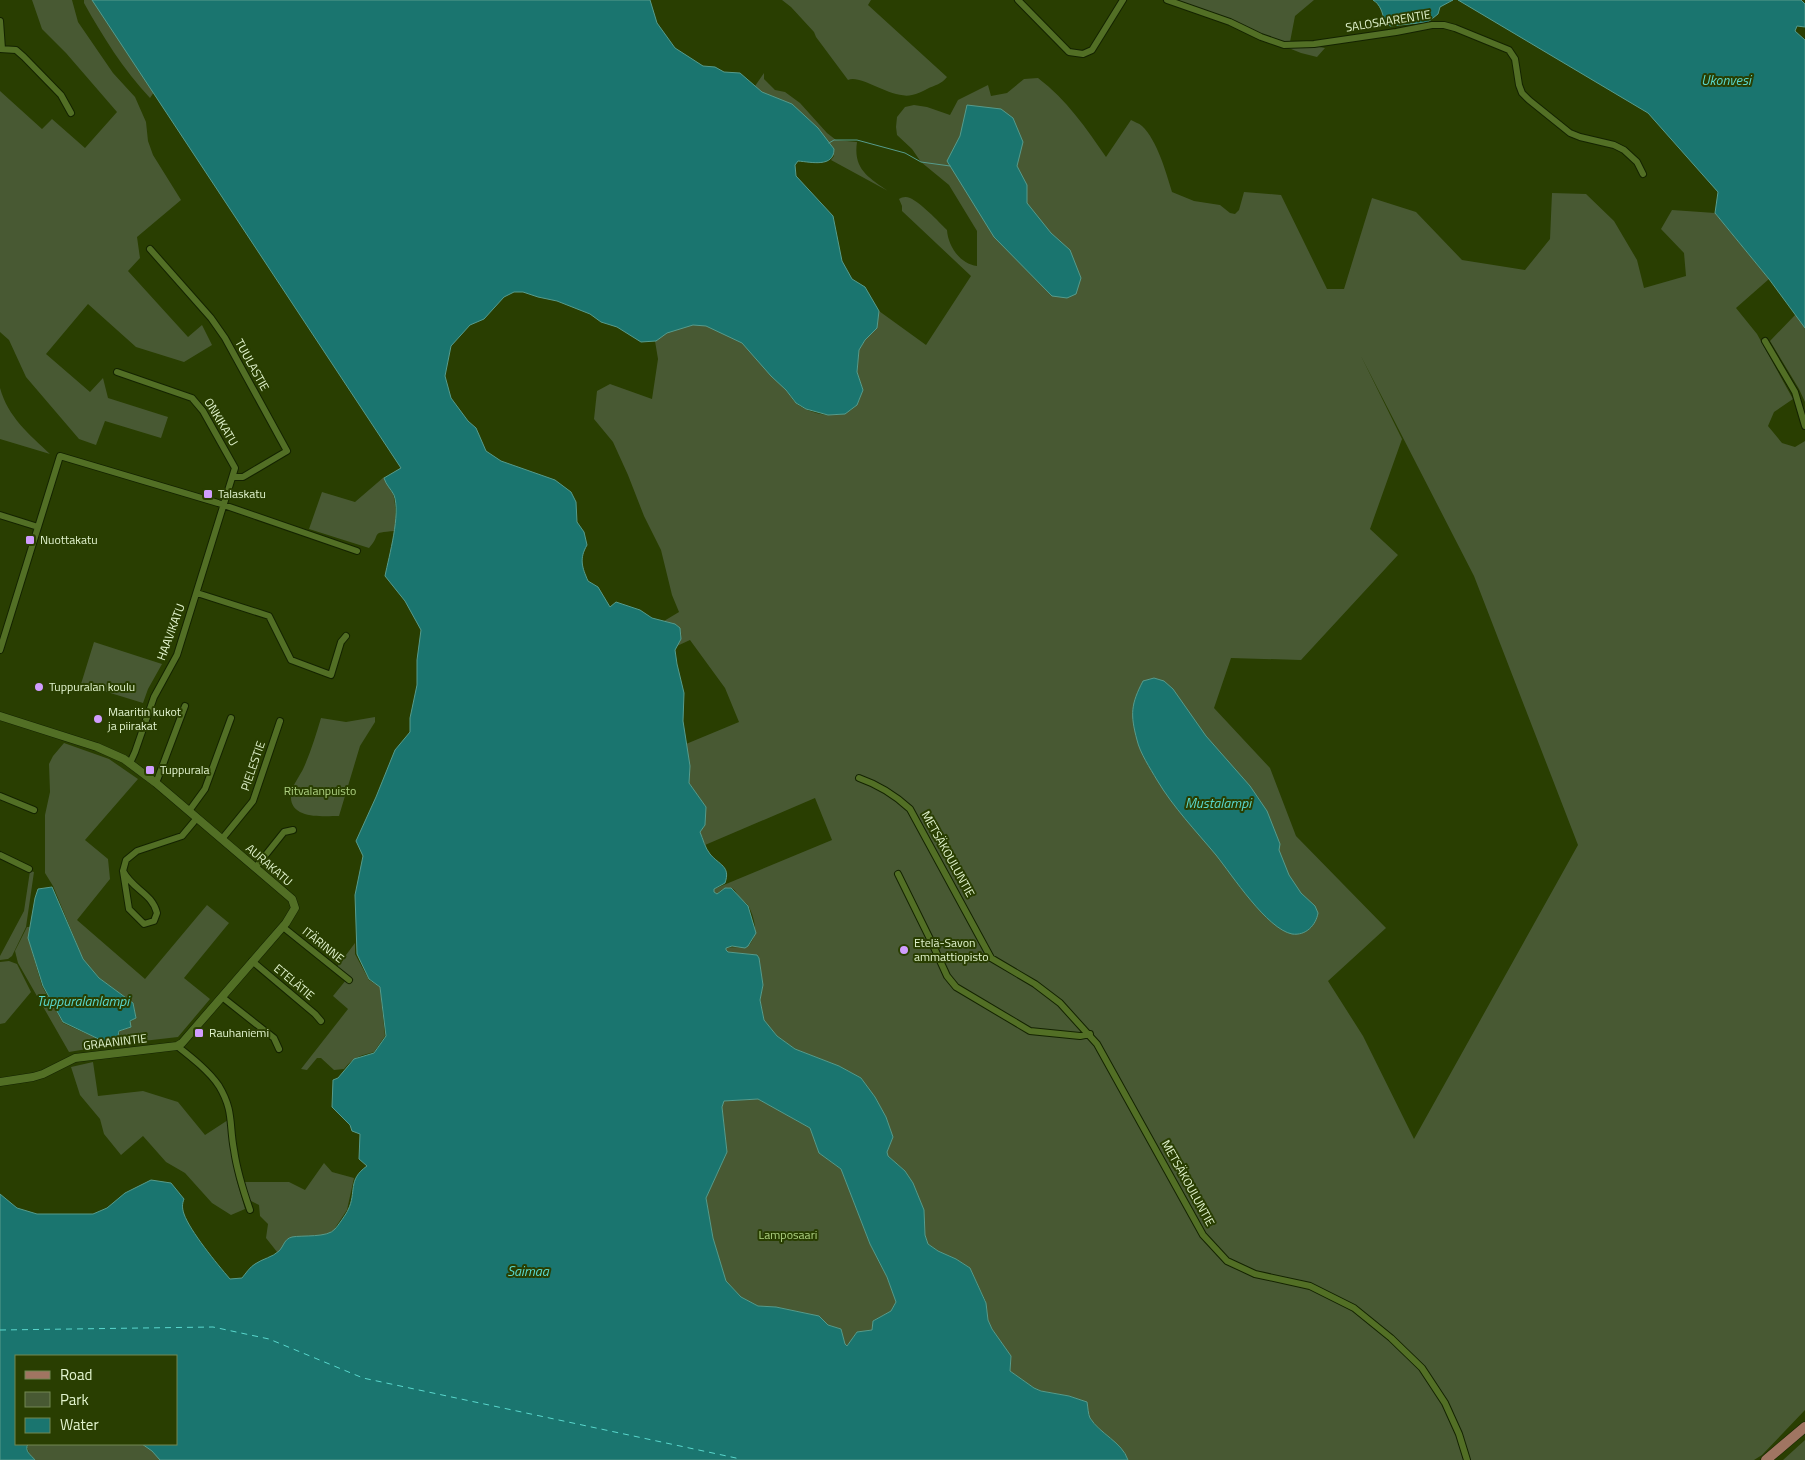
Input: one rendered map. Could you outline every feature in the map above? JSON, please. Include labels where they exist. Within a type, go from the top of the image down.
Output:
[{"type":"main road","points":[[1766,1460],[1805,1427]]},
{"type":"street","points":[[1018,0],[1069,52],[1083,54],[1092,50],[1123,0]]},
{"type":"street","name":"SALOSAARENTIE","points":[[1167,0],[1230,22],[1261,37],[1284,45],[1314,44],[1432,25],[1444,25],[1454,28],[1510,50],[1515,59],[1522,93],[1529,100],[1580,138],[1624,150],[1637,162],[1643,174]]},
{"type":"street","points":[[0,21],[1,49],[16,50],[24,57],[61,95],[71,113]]},
{"type":"street","name":"TUULASTIE","points":[[150,249],[211,318],[225,338],[287,451],[242,477],[233,477]]},
{"type":"street","points":[[1765,342],[1795,392],[1805,426]]},
{"type":"street","name":"ONKIKATU","points":[[117,372],[192,398],[203,411],[235,468],[233,477]]},
{"type":"street","points":[[0,650],[60,456],[224,504],[356,551]]},
{"type":"street","points":[[224,504],[233,477]]},
{"type":"street","name":"HAAVIKATU","points":[[130,763],[154,697],[177,655],[224,504]]},
{"type":"street","points":[[0,514],[38,527]]},
{"type":"street","points":[[197,593],[269,616],[291,660],[331,675],[341,642],[346,636]]},
{"type":"street","points":[[156,783],[185,706]]},
{"type":"street","name":"AURAKATU","points":[[0,716],[97,747],[130,763],[156,783],[294,902],[294,912],[283,927],[222,996],[189,1037],[177,1046]]},
{"type":"street","points":[[188,811],[205,789],[231,718]]},
{"type":"street","name":"PIELESTIE","points":[[222,839],[253,801],[280,721]]},
{"type":"street","name":"METSÄKOULUNTIE","points":[[859,778],[898,797],[910,809],[991,958],[1035,984],[1060,1003],[1090,1034],[1203,1235],[1227,1261],[1255,1274],[1310,1286],[1354,1308],[1390,1338],[1422,1368],[1445,1402],[1459,1434],[1467,1460]]},
{"type":"street","points":[[0,796],[34,810]]},
{"type":"street","points":[[123,872],[128,881],[154,902],[157,913],[154,921],[144,924],[129,909],[123,872],[126,860],[138,851],[182,836],[197,818]]},
{"type":"street","points":[[256,868],[284,832],[293,830]]},
{"type":"street","points":[[0,855],[29,869]]},
{"type":"street","points":[[898,874],[947,976],[956,987],[1030,1031],[1080,1036],[1090,1034]]},
{"type":"street","name":"ITÄRINNE","points":[[283,927],[349,980]]},
{"type":"street","name":"ETELÄTIE","points":[[252,961],[321,1021]]},
{"type":"street","points":[[222,996],[274,1038],[279,1048]]},
{"type":"street","points":[[177,1046],[210,1075],[226,1100],[231,1114],[233,1147],[239,1177],[250,1210]]},
{"type":"street","name":"GRAANINTIE","points":[[0,1082],[33,1078],[75,1058],[177,1046]]},
{"type":"green space","points":[[32,0],[72,0],[78,22],[113,73],[135,97],[146,122],[148,141],[153,155],[181,200],[137,237],[140,258],[128,271],[188,337],[202,325],[212,345],[184,362],[136,347],[88,304],[46,354],[90,392],[103,378],[108,398],[168,417],[161,438],[105,421],[96,445],[79,439],[26,377],[9,340],[0,332],[0,91],[42,129],[52,119],[85,148],[117,112],[66,53],[42,29]]},
{"type":"green space","points":[[84,0],[111,0],[156,89],[150,98],[114,52],[91,16]]},
{"type":"green space","points":[[782,0],[871,0],[868,5],[947,77],[941,83],[912,95],[904,96],[854,79],[848,80],[814,32]]},
{"type":"green space","points":[[1170,0],[1314,0],[1295,16],[1290,42],[1325,48],[1317,57],[1301,53]]},
{"type":"green space","points":[[764,73],[764,79],[775,90],[785,92],[800,103],[827,133],[836,140],[857,142],[857,159],[860,166],[868,176],[888,191],[831,160],[834,156],[792,104],[762,92],[755,86]]},
{"type":"green space","points":[[1038,78],[1058,96],[1083,125],[1106,157],[1131,120],[1141,125],[1157,148],[1172,192],[1194,201],[1220,205],[1230,213],[1235,214],[1239,210],[1244,192],[1281,195],[1327,289],[1344,289],[1372,198],[1416,212],[1462,260],[1525,270],[1550,239],[1552,193],[1586,194],[1614,221],[1637,260],[1644,288],[1686,276],[1684,253],[1661,229],[1672,210],[1715,213],[1769,279],[1736,308],[1757,334],[1793,399],[1774,412],[1768,426],[1782,443],[1795,447],[1805,441],[1805,1410],[1762,1455],[1754,1460],[1128,1460],[1121,1448],[1094,1424],[1088,1415],[1086,1402],[1034,1388],[1010,1371],[1011,1356],[992,1329],[988,1320],[986,1302],[970,1268],[928,1244],[925,1235],[924,1210],[913,1183],[905,1171],[888,1156],[887,1152],[893,1137],[886,1117],[875,1097],[861,1078],[839,1066],[795,1049],[777,1036],[764,1020],[760,1000],[763,985],[759,958],[757,955],[728,952],[726,950],[729,947],[748,946],[754,937],[755,927],[748,906],[734,890],[726,888],[717,894],[714,892],[714,889],[832,840],[815,798],[705,845],[700,832],[705,825],[706,807],[689,783],[690,766],[686,744],[739,722],[725,688],[690,640],[677,646],[681,636],[680,629],[674,624],[664,621],[679,612],[672,595],[661,550],[644,516],[613,442],[594,419],[597,391],[610,384],[652,399],[658,359],[655,341],[639,337],[632,316],[623,315],[626,308],[643,308],[648,316],[651,317],[660,308],[670,309],[674,314],[678,312],[683,297],[679,287],[682,282],[679,278],[682,280],[685,277],[687,280],[695,278],[694,266],[701,263],[703,267],[707,264],[706,259],[712,252],[722,256],[729,251],[740,252],[745,257],[745,260],[764,267],[773,277],[780,293],[778,312],[767,342],[756,353],[745,346],[795,402],[803,408],[828,415],[836,415],[852,410],[863,390],[857,372],[859,350],[865,340],[877,328],[879,311],[926,345],[971,276],[902,211],[899,199],[909,197],[924,208],[947,230],[952,248],[960,258],[971,265],[977,266],[977,231],[949,185],[921,162],[912,149],[897,135],[897,117],[905,107],[914,105],[927,107],[950,115],[958,100],[988,85],[991,96],[1007,93],[1024,79]],"holes":[[[1361,356],[1474,576],[1578,845],[1414,1139],[1363,1036],[1328,981],[1386,928],[1296,836],[1270,768],[1214,708],[1231,658],[1301,660],[1398,555],[1370,529],[1402,439]]]},
{"type":"green space","points":[[1796,314],[1805,328],[1805,402],[1770,341]]},
{"type":"green space","points":[[0,388],[8,408],[14,416],[27,432],[50,454],[0,439]]},
{"type":"green space","points":[[384,477],[394,498],[396,512],[395,531],[379,533],[369,548],[309,529],[322,492],[355,502]]},
{"type":"green space","points":[[94,642],[162,664],[148,689],[143,703],[81,684]]},
{"type":"green space","name":"Ritvalanpuisto","points":[[375,717],[375,722],[360,746],[339,816],[309,815],[301,813],[296,809],[292,803],[292,791],[307,761],[321,718],[346,722]]},
{"type":"green space","points":[[64,743],[109,759],[138,779],[85,840],[108,859],[110,879],[77,920],[145,979],[207,905],[229,923],[184,978],[210,999],[178,1037],[69,1052],[18,963],[15,951],[27,927],[30,927],[28,938],[42,986],[63,1023],[107,1043],[117,1042],[120,1031],[131,1027],[130,1022],[136,1018],[133,1003],[99,978],[83,959],[53,886],[45,873],[45,815],[50,792],[49,764]]},
{"type":"green space","points":[[30,871],[34,872],[26,927],[12,956],[8,959],[0,960],[0,956],[24,911]]},
{"type":"green space","points":[[355,943],[355,954],[369,980],[380,987],[385,1036],[374,1052],[357,1057],[344,1069],[334,1070],[321,1058],[317,1058],[307,1070],[301,1069],[348,1009],[333,996],[346,980],[334,971]]},
{"type":"green space","points":[[9,961],[17,964],[31,992],[5,1023],[0,1024],[0,962]]},
{"type":"green space","points":[[93,1062],[98,1096],[143,1091],[178,1102],[205,1135],[228,1120],[236,1178],[245,1209],[231,1215],[212,1203],[185,1173],[166,1162],[143,1136],[121,1155],[104,1134],[100,1119],[80,1095],[71,1067]]},
{"type":"green space","name":"Lamposaari","points":[[758,1099],[810,1128],[819,1153],[841,1169],[870,1244],[887,1277],[896,1302],[891,1311],[873,1321],[872,1330],[857,1332],[847,1346],[841,1329],[828,1325],[819,1316],[776,1307],[758,1306],[741,1297],[726,1281],[713,1238],[706,1198],[727,1152],[722,1107],[724,1101]]},
{"type":"green space","points":[[324,1163],[332,1172],[354,1178],[347,1210],[335,1228],[384,1205],[285,1262],[266,1238],[268,1224],[260,1216],[259,1205],[249,1200],[244,1182],[289,1182],[305,1190]]},
{"type":"green space","points":[[1805,1440],[1805,1460],[1783,1460]]},
{"type":"green space","points":[[28,1445],[177,1445],[190,1460],[32,1460],[27,1447]]},
{"type":"water","name":"Saimaa","points":[[92,0],[650,0],[657,23],[675,48],[703,66],[715,67],[724,72],[740,73],[762,92],[792,104],[818,128],[834,149],[833,155],[826,161],[815,163],[798,161],[795,165],[796,176],[833,216],[842,261],[852,279],[865,287],[879,311],[877,328],[865,340],[859,350],[857,372],[863,390],[857,405],[845,414],[828,415],[806,409],[796,403],[742,343],[706,326],[693,325],[667,333],[656,341],[641,342],[617,327],[601,322],[590,314],[557,301],[523,292],[514,292],[504,297],[484,319],[470,325],[451,346],[445,376],[451,398],[468,421],[476,428],[486,451],[501,461],[555,480],[571,492],[576,502],[577,522],[584,532],[587,545],[582,559],[584,571],[588,581],[598,587],[610,607],[616,602],[640,610],[652,618],[675,624],[680,628],[681,639],[675,650],[684,693],[683,721],[690,766],[689,783],[706,807],[705,825],[700,832],[705,846],[710,854],[723,866],[726,873],[725,883],[714,889],[714,892],[717,894],[725,888],[731,888],[748,906],[756,933],[745,948],[732,946],[726,948],[726,950],[728,952],[757,955],[759,958],[763,985],[760,1000],[764,1020],[777,1036],[795,1049],[839,1066],[861,1078],[875,1097],[886,1117],[893,1137],[887,1152],[888,1156],[905,1171],[913,1183],[924,1210],[925,1235],[928,1244],[970,1268],[986,1303],[988,1320],[992,1329],[1011,1356],[1010,1371],[1041,1391],[1069,1396],[1087,1402],[1088,1412],[1094,1424],[1121,1448],[1128,1460],[160,1460],[143,1445],[178,1445],[178,1355],[15,1355],[15,1445],[28,1445],[27,1451],[35,1460],[0,1460],[0,1194],[17,1208],[37,1214],[93,1214],[107,1208],[125,1193],[151,1180],[171,1183],[184,1199],[182,1206],[187,1221],[211,1256],[230,1279],[242,1278],[253,1265],[279,1251],[289,1238],[332,1232],[351,1204],[357,1176],[367,1166],[359,1159],[360,1134],[352,1131],[350,1125],[332,1107],[333,1080],[338,1078],[354,1059],[374,1053],[386,1036],[380,987],[369,979],[357,954],[355,895],[363,856],[356,841],[395,750],[410,732],[410,718],[417,685],[417,660],[421,630],[405,601],[385,576],[394,535],[396,503],[394,495],[384,478],[401,468]],"holes":[[[758,1099],[810,1128],[819,1153],[841,1169],[870,1244],[887,1277],[896,1302],[891,1311],[873,1321],[872,1330],[857,1332],[847,1346],[841,1329],[828,1325],[819,1316],[776,1307],[758,1306],[741,1297],[726,1281],[713,1238],[706,1198],[727,1152],[722,1107],[724,1101]]]},
{"type":"water","points":[[1373,0],[1453,0],[1440,7],[1438,14],[1428,22],[1390,26],[1384,21],[1381,9]]},
{"type":"water","name":"Ukonvesi","points":[[1458,0],[1801,0],[1805,4],[1805,27],[1797,26],[1795,31],[1805,40],[1805,328],[1769,279],[1715,213],[1718,192],[1648,113]]},
{"type":"water","points":[[967,105],[1001,109],[1013,118],[1023,142],[1017,166],[1027,185],[1027,203],[1051,233],[1070,250],[1081,278],[1076,294],[1067,298],[1052,296],[994,237],[947,161],[960,136]]},
{"type":"water","name":"Mustalampi","points":[[1154,678],[1164,681],[1173,689],[1206,736],[1250,786],[1267,811],[1280,844],[1279,850],[1289,875],[1301,893],[1315,906],[1318,913],[1310,929],[1302,933],[1292,934],[1282,930],[1261,912],[1163,790],[1138,745],[1133,716],[1136,696],[1143,681]]},
{"type":"water","name":"Tuppuralanlampi","points":[[52,887],[83,959],[99,978],[133,1003],[136,1018],[130,1021],[131,1027],[119,1031],[117,1041],[107,1043],[63,1022],[43,986],[28,938],[38,889]]},
{"type":"waterway","points":[[829,143],[834,140],[857,140],[905,153],[921,162],[950,166]]},
{"type":"ferry route","points":[[0,1330],[213,1327],[269,1339],[363,1378],[741,1460]]},
{"type":"place","name":"Talaskatu","points":[[208,494]]},
{"type":"place","name":"Nuottakatu","points":[[30,540]]},
{"type":"place","name":"Tuppuralan koulu","points":[[39,687]]},
{"type":"place","name":"Maaritin kukot ja piirakat","points":[[98,719]]},
{"type":"place","name":"Tuppurala","points":[[150,770]]},
{"type":"place","name":"Etelä-Savon ammattiopisto","points":[[904,950]]},
{"type":"place","name":"Rauhaniemi","points":[[199,1033]]}]
